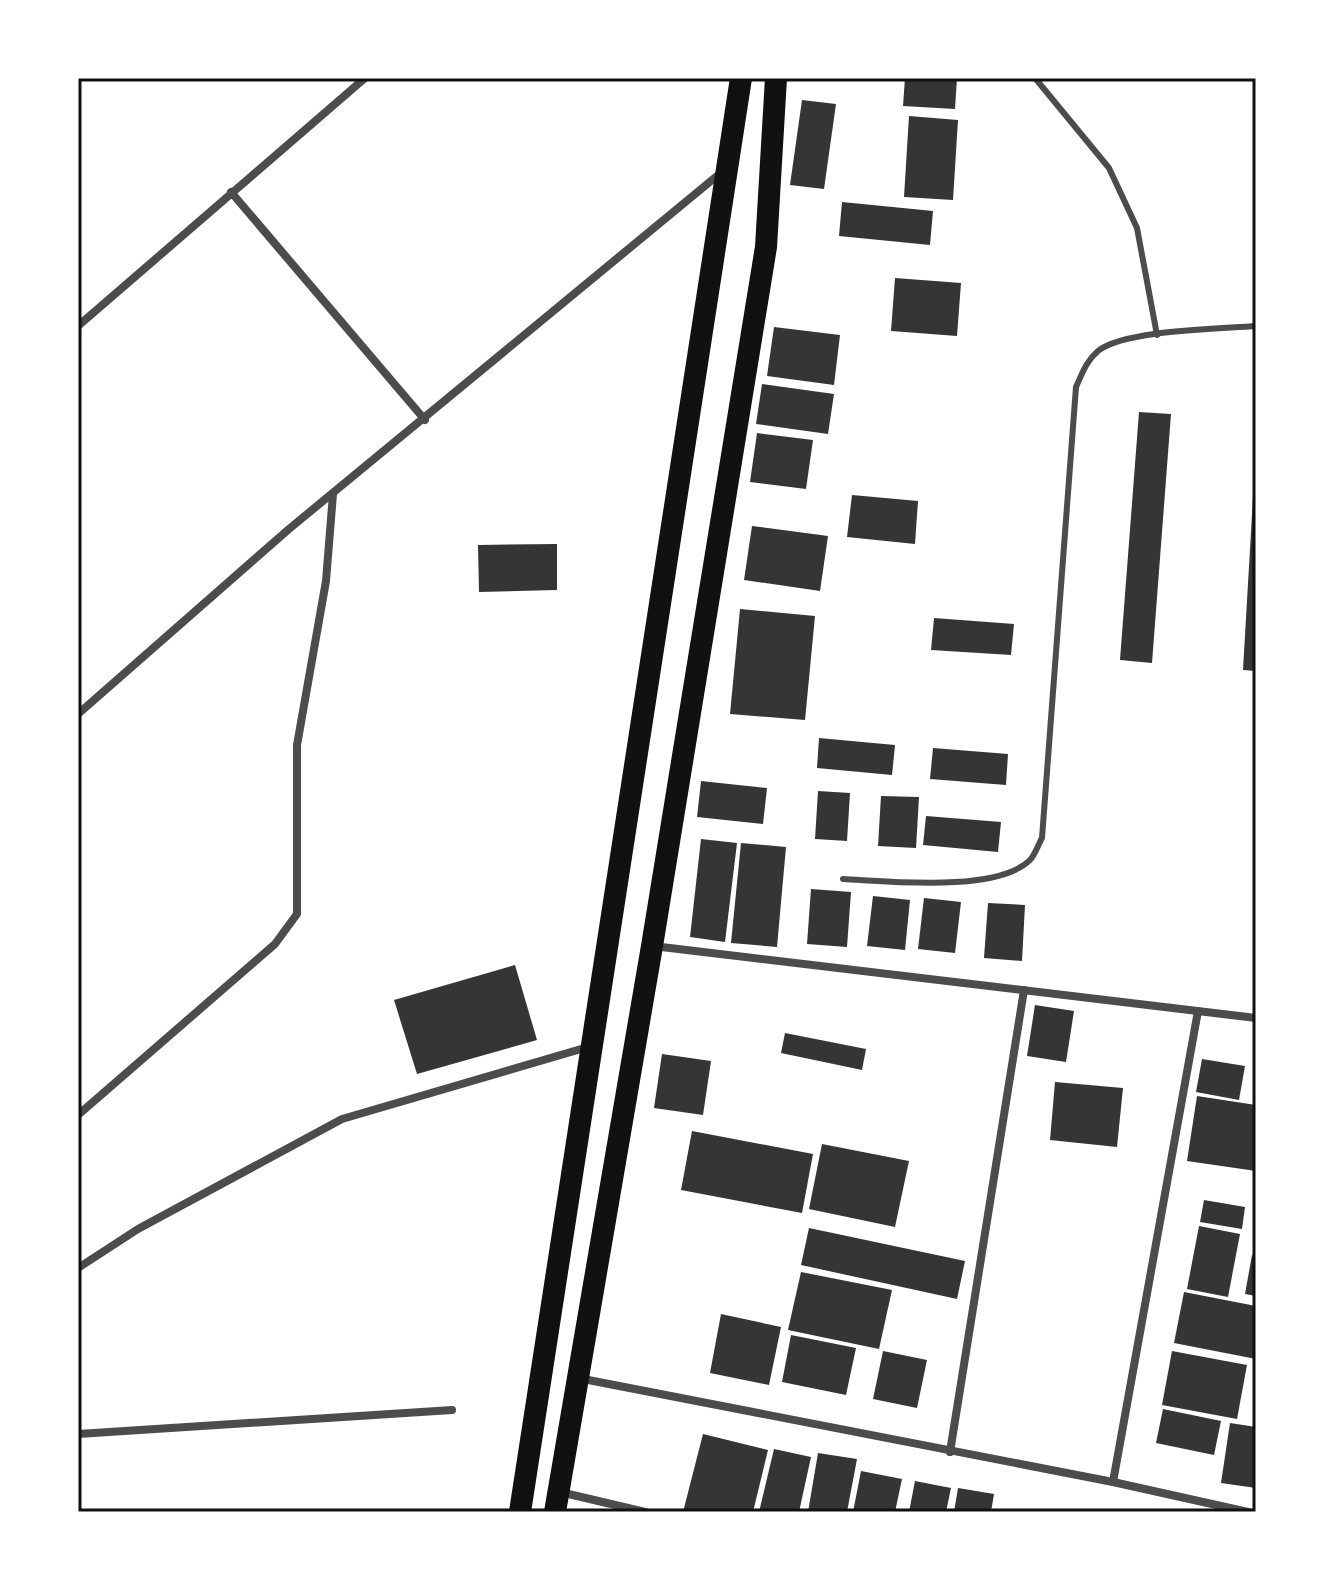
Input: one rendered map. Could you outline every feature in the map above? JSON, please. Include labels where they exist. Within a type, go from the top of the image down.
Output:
[{"type":"highway","points":[[520,1512],[741,78]]},
{"type":"highway","points":[[557,1502],[766,247],[776,78]]},
{"type":"street","points":[[78,326],[365,78]]},
{"type":"street","points":[[78,714],[333,494],[425,420],[662,218],[730,165]]},
{"type":"street","points":[[231,192],[425,420]]},
{"type":"street","points":[[78,1115],[275,944],[297,914],[297,745],[326,581],[333,494]]},
{"type":"street","points":[[652,946],[1256,1018]]},
{"type":"street","points":[[950,1452],[1024,990]]},
{"type":"street","points":[[1113,1482],[1198,1011]]},
{"type":"street","points":[[78,1268],[138,1229],[342,1119],[592,1046]]},
{"type":"street","points":[[578,1378],[1113,1482],[1248,1512]]},
{"type":"street","points":[[78,1434],[452,1410]]},
{"type":"street","points":[[557,1502],[645,1512]]},
{"type":"lane","points":[[1035,78],[1109,168],[1137,228],[1157,335]]},
{"type":"lane","points":[[843,879],[959,883],[1008,872],[1030,860],[1042,838],[1076,387],[1085,366],[1100,350],[1126,339],[1256,326]]},
{"type":"building","points":[[905,78],[957,78],[955,109],[903,106]]},
{"type":"building","points":[[802,100],[836,104],[824,189],[790,185]]},
{"type":"building","points":[[909,116],[958,120],[953,200],[904,197]]},
{"type":"building","points":[[842,202],[933,211],[930,245],[839,236]]},
{"type":"building","points":[[895,278],[961,283],[957,336],[891,331]]},
{"type":"building","points":[[774,327],[840,335],[834,385],[767,376]]},
{"type":"building","points":[[762,384],[834,394],[828,434],[756,424]]},
{"type":"building","points":[[1139,412],[1171,414],[1152,663],[1120,660]]},
{"type":"building","points":[[757,433],[813,440],[806,489],[750,482]]},
{"type":"building","points":[[1256,480],[1256,671],[1243,670]]},
{"type":"building","points":[[852,495],[918,501],[915,544],[847,537]]},
{"type":"building","points":[[752,526],[828,536],[820,591],[744,580]]},
{"type":"building","points":[[557,544],[557,590],[479,592],[478,545]]},
{"type":"building","points":[[740,609],[815,616],[805,720],[730,714]]},
{"type":"building","points":[[934,618],[1014,624],[1011,655],[931,650]]},
{"type":"building","points":[[819,738],[895,745],[892,775],[817,768]]},
{"type":"building","points":[[933,748],[1008,754],[1006,785],[930,779]]},
{"type":"building","points":[[701,781],[767,788],[763,824],[697,817]]},
{"type":"building","points":[[818,791],[850,793],[847,841],[815,839]]},
{"type":"building","points":[[881,796],[919,797],[916,848],[878,846]]},
{"type":"building","points":[[926,816],[1001,822],[998,852],[923,845]]},
{"type":"building","points":[[701,839],[737,843],[725,942],[690,937]]},
{"type":"building","points":[[741,843],[786,847],[777,947],[731,943]]},
{"type":"building","points":[[811,889],[851,892],[847,947],[807,944]]},
{"type":"building","points":[[873,896],[910,900],[905,950],[867,946]]},
{"type":"building","points":[[924,898],[961,902],[955,953],[918,949]]},
{"type":"building","points":[[988,903],[1025,905],[1022,961],[984,958]]},
{"type":"building","points":[[515,965],[537,1040],[417,1074],[394,1000]]},
{"type":"building","points":[[1035,1005],[1074,1011],[1066,1062],[1027,1056]]},
{"type":"building","points":[[785,1033],[866,1049],[862,1070],[781,1053]]},
{"type":"building","points":[[662,1054],[711,1061],[703,1115],[654,1108]]},
{"type":"building","points":[[1202,1059],[1245,1066],[1239,1100],[1196,1092]]},
{"type":"building","points":[[1055,1082],[1123,1088],[1117,1147],[1050,1140]]},
{"type":"building","points":[[1197,1096],[1256,1105],[1256,1171],[1187,1161]]},
{"type":"building","points":[[692,1131],[813,1154],[802,1213],[681,1190]]},
{"type":"building","points":[[822,1144],[909,1161],[895,1227],[809,1209]]},
{"type":"building","points":[[1204,1200],[1245,1207],[1242,1229],[1200,1222]]},
{"type":"building","points":[[1199,1226],[1240,1234],[1228,1297],[1187,1289]]},
{"type":"building","points":[[809,1228],[965,1261],[957,1299],[801,1265]]},
{"type":"building","points":[[1252,1255],[1256,1256],[1256,1296],[1245,1294]]},
{"type":"building","points":[[801,1272],[892,1290],[879,1349],[788,1330]]},
{"type":"building","points":[[1184,1292],[1256,1306],[1256,1359],[1174,1343]]},
{"type":"building","points":[[721,1314],[781,1327],[769,1385],[710,1373]]},
{"type":"building","points":[[791,1335],[856,1348],[846,1395],[782,1382]]},
{"type":"building","points":[[883,1351],[927,1360],[917,1408],[873,1399]]},
{"type":"building","points":[[1172,1351],[1247,1365],[1237,1419],[1162,1405]]},
{"type":"building","points":[[1163,1409],[1221,1421],[1214,1455],[1156,1443]]},
{"type":"building","points":[[1230,1423],[1256,1427],[1256,1488],[1221,1483]]},
{"type":"building","points":[[703,1434],[768,1450],[753,1512],[683,1512]]},
{"type":"building","points":[[774,1449],[811,1457],[799,1512],[759,1512]]},
{"type":"building","points":[[818,1453],[857,1459],[847,1512],[808,1512]]},
{"type":"building","points":[[861,1471],[902,1479],[895,1512],[853,1512]]},
{"type":"building","points":[[915,1481],[951,1488],[946,1512],[909,1512]]},
{"type":"building","points":[[958,1488],[994,1494],[991,1512],[954,1512]]}]
